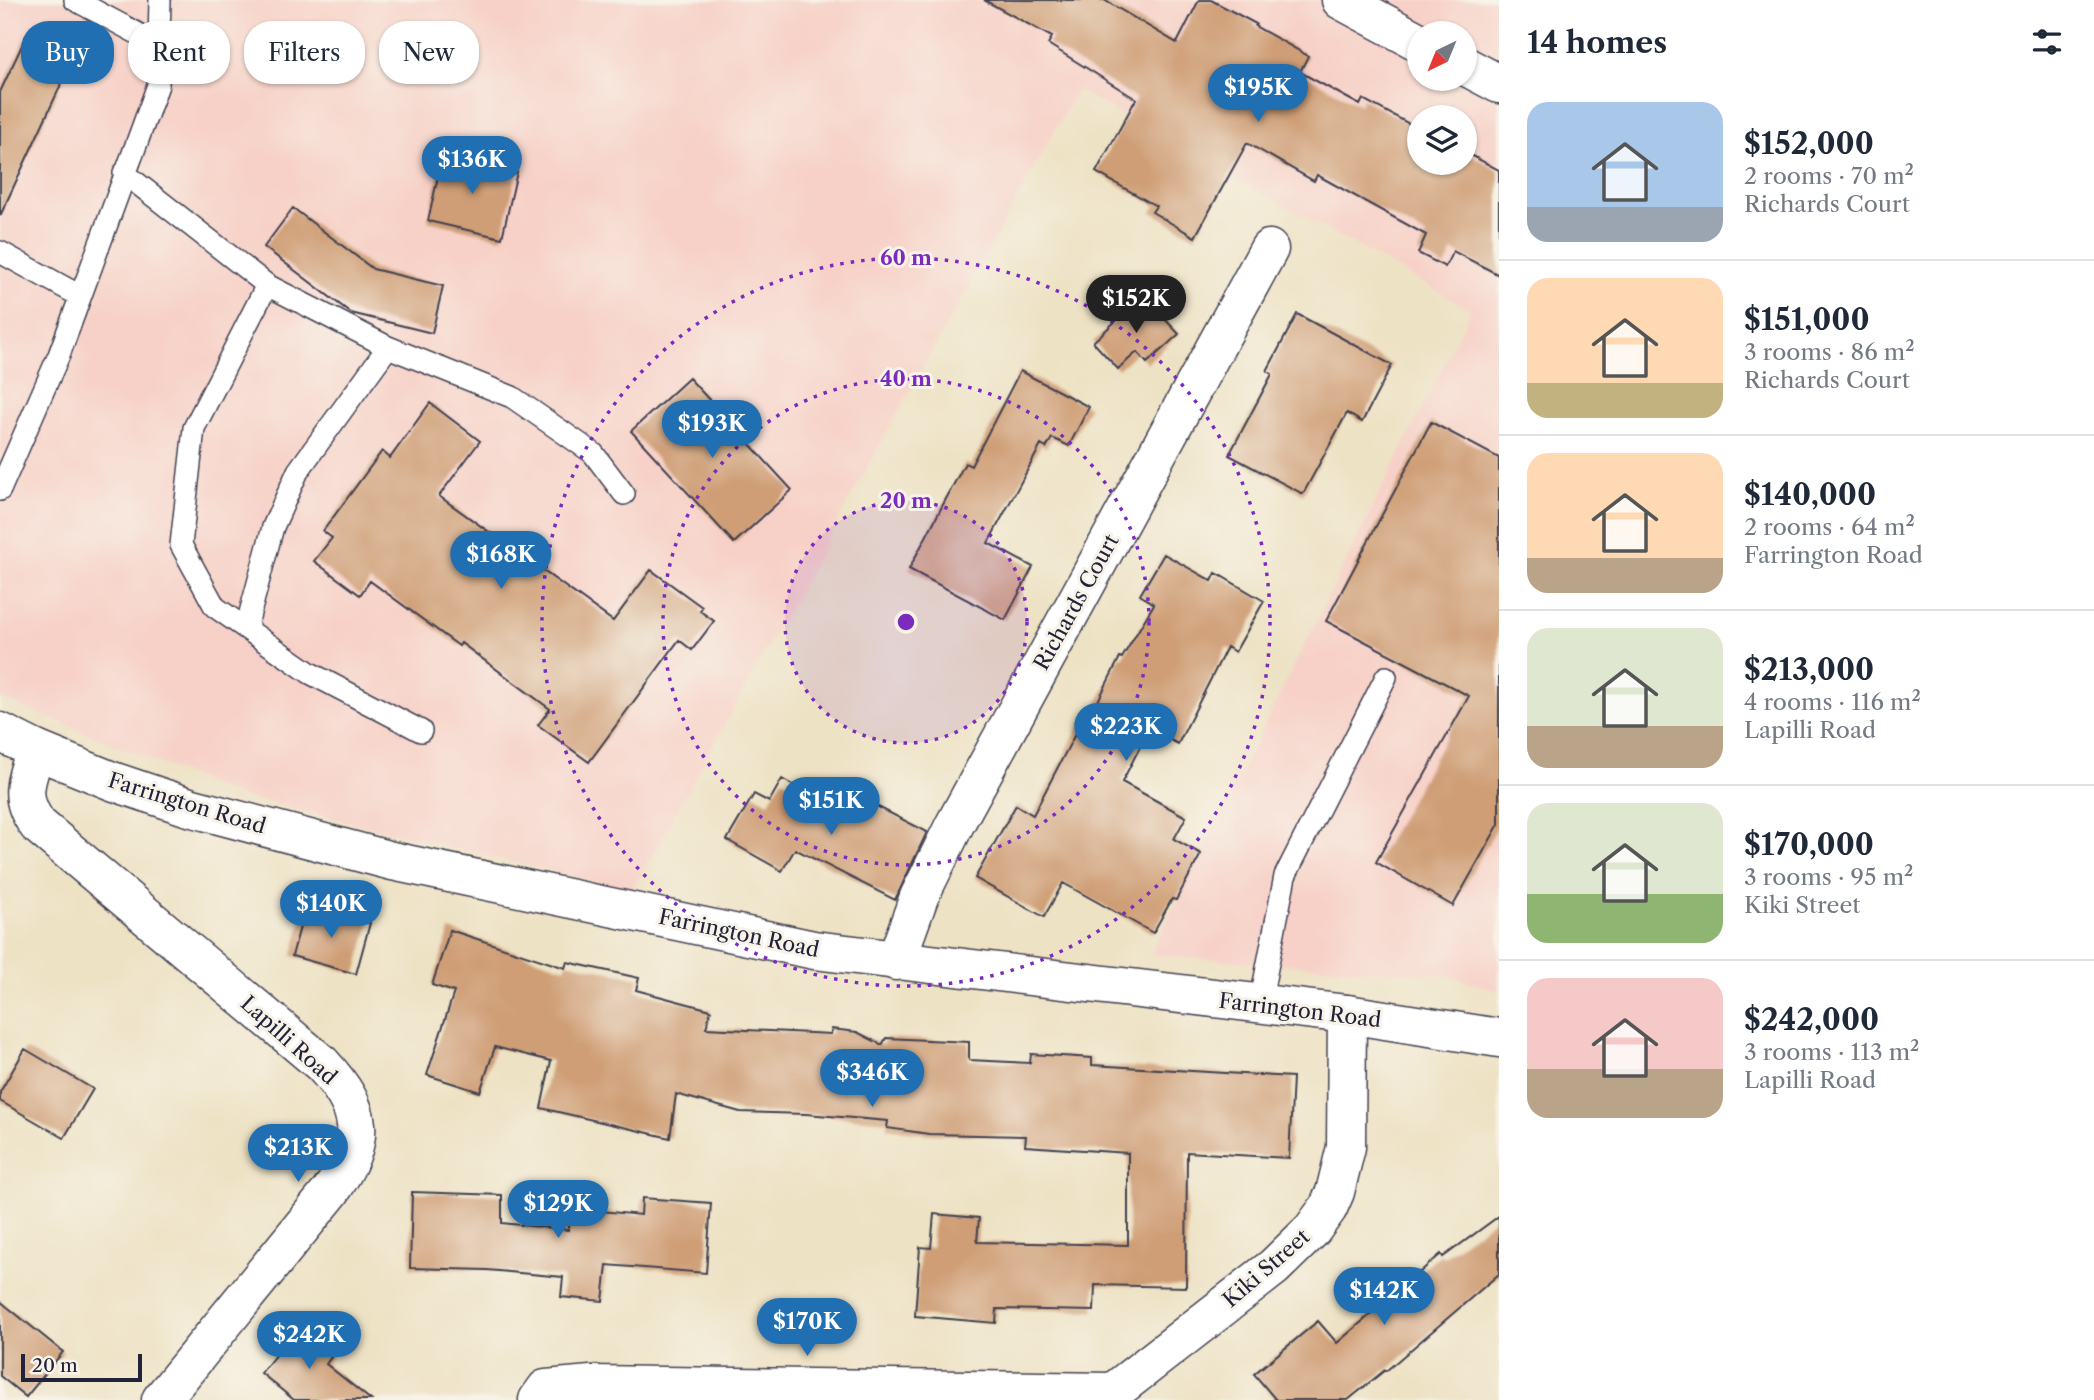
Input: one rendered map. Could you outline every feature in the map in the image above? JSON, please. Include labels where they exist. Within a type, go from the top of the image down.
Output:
[{"type":"street","points":[[1341,0],[1407,36]]},
{"type":"street","points":[[1477,72],[1499,84]]},
{"type":"street","name":"Richards Court","points":[[896,961],[919,897],[955,824],[1269,249]]},
{"type":"street","name":"Farrington Road","points":[[0,732],[112,781],[188,807],[392,861],[814,950],[1347,1014],[1499,1038]]},
{"type":"street","name":"Lapilli Road","points":[[36,750],[24,794],[25,806],[38,825],[322,1065],[351,1100],[356,1119],[352,1155],[331,1191],[161,1400]]},
{"type":"street","name":"Kiki Street","points":[[538,1400],[546,1389],[591,1385],[1107,1396],[1274,1267],[1312,1230],[1328,1208],[1335,1192],[1346,1147],[1347,1014]]},
{"type":"lane","points":[[75,0],[128,28]]},
{"type":"lane","points":[[160,0],[160,21]]},
{"type":"lane","points":[[0,490],[59,355],[158,84]]},
{"type":"lane","points":[[124,173],[267,285],[388,347],[512,397],[593,453],[624,494]]},
{"type":"lane","points":[[0,252],[80,296]]},
{"type":"lane","points":[[267,285],[194,428],[181,545],[215,607],[310,673],[421,731]]},
{"type":"lane","points":[[246,628],[273,527],[298,471],[388,347]]},
{"type":"lane","points":[[1260,1004],[1285,876],[1386,677]]},
{"type":"shaded area","points":[[0,0],[1499,0],[1499,991],[1446,975],[1150,955],[1471,310],[1077,90],[632,891],[237,795],[0,698]]},
{"type":"building","points":[[984,0],[1104,0],[1177,43],[1199,0],[1211,0],[1308,56],[1300,72],[1360,105],[1363,99],[1407,123],[1407,175],[1477,175],[1477,158],[1499,170],[1499,275],[1453,251],[1445,267],[1418,253],[1426,235],[1317,175],[1314,181],[1247,143],[1195,237],[1152,212],[1156,206],[1096,172],[1136,99],[1048,44],[1052,37]]},
{"type":"building","points":[[21,47],[21,84],[61,84],[0,216],[0,92]]},
{"type":"building","points":[[443,154],[517,172],[502,238],[428,221]]},
{"type":"building","points":[[293,208],[373,269],[443,286],[432,333],[351,313],[264,247]]},
{"type":"building","points":[[1143,296],[1179,334],[1147,363],[1137,352],[1118,369],[1093,342]]},
{"type":"building","points":[[1297,314],[1392,365],[1362,422],[1347,413],[1303,494],[1229,455],[1272,374],[1267,371]]},
{"type":"building","points":[[1020,371],[1089,407],[1069,446],[1052,438],[1046,448],[1041,445],[988,543],[1033,567],[1005,620],[909,569],[965,463],[971,466]]},
{"type":"building","points":[[689,378],[792,490],[734,543],[631,431]]},
{"type":"building","points":[[430,403],[480,441],[439,496],[613,621],[651,570],[702,607],[700,611],[714,621],[692,650],[679,640],[589,762],[538,725],[550,709],[461,643],[459,646],[370,581],[360,595],[314,561],[332,538],[323,531],[382,451],[390,458]]},
{"type":"building","points":[[1431,422],[1499,458],[1499,824],[1453,906],[1376,862],[1469,696],[1326,621]]},
{"type":"building","points":[[1164,554],[1212,581],[1216,573],[1264,601],[1235,652],[1227,647],[1178,744],[1149,729],[1122,782],[1186,817],[1174,839],[1201,854],[1176,900],[1172,899],[1153,933],[1063,883],[1044,917],[975,878],[1016,805],[1033,815],[1086,713],[1091,715],[1120,657],[1122,658],[1154,604],[1140,595]]},
{"type":"building","points":[[782,779],[845,815],[855,795],[927,832],[895,900],[795,849],[782,871],[727,840],[754,794],[769,802]]},
{"type":"building","points":[[306,905],[370,923],[356,974],[292,956]]},
{"type":"building","points":[[450,930],[565,968],[567,962],[639,978],[636,990],[711,1010],[706,1028],[831,1034],[832,1029],[857,1032],[882,1045],[886,1038],[969,1042],[969,1060],[1030,1063],[1031,1054],[1092,1058],[1092,1065],[1293,1077],[1289,1158],[1187,1152],[1186,1287],[1095,1285],[1094,1311],[997,1309],[996,1323],[915,1316],[920,1247],[931,1248],[934,1214],[979,1218],[977,1242],[1128,1245],[1128,1153],[1025,1146],[1026,1136],[929,1134],[887,1128],[888,1121],[740,1112],[676,1094],[670,1138],[541,1108],[551,1061],[495,1047],[480,1092],[427,1075],[454,992],[432,985]]},
{"type":"building","points":[[25,1049],[93,1089],[64,1138],[0,1101],[0,1092]]},
{"type":"building","points":[[412,1192],[502,1195],[502,1223],[568,1230],[570,1208],[641,1215],[642,1198],[711,1203],[706,1273],[607,1265],[603,1301],[561,1297],[563,1277],[487,1270],[410,1268]]},
{"type":"building","points":[[1499,1216],[1499,1274],[1348,1400],[1276,1400],[1254,1374],[1318,1321],[1337,1343],[1441,1254],[1443,1257]]},
{"type":"building","points":[[0,1301],[63,1352],[26,1397],[0,1376]]},
{"type":"building","points":[[300,1324],[334,1353],[326,1364],[371,1400],[294,1400],[261,1373]]}]
